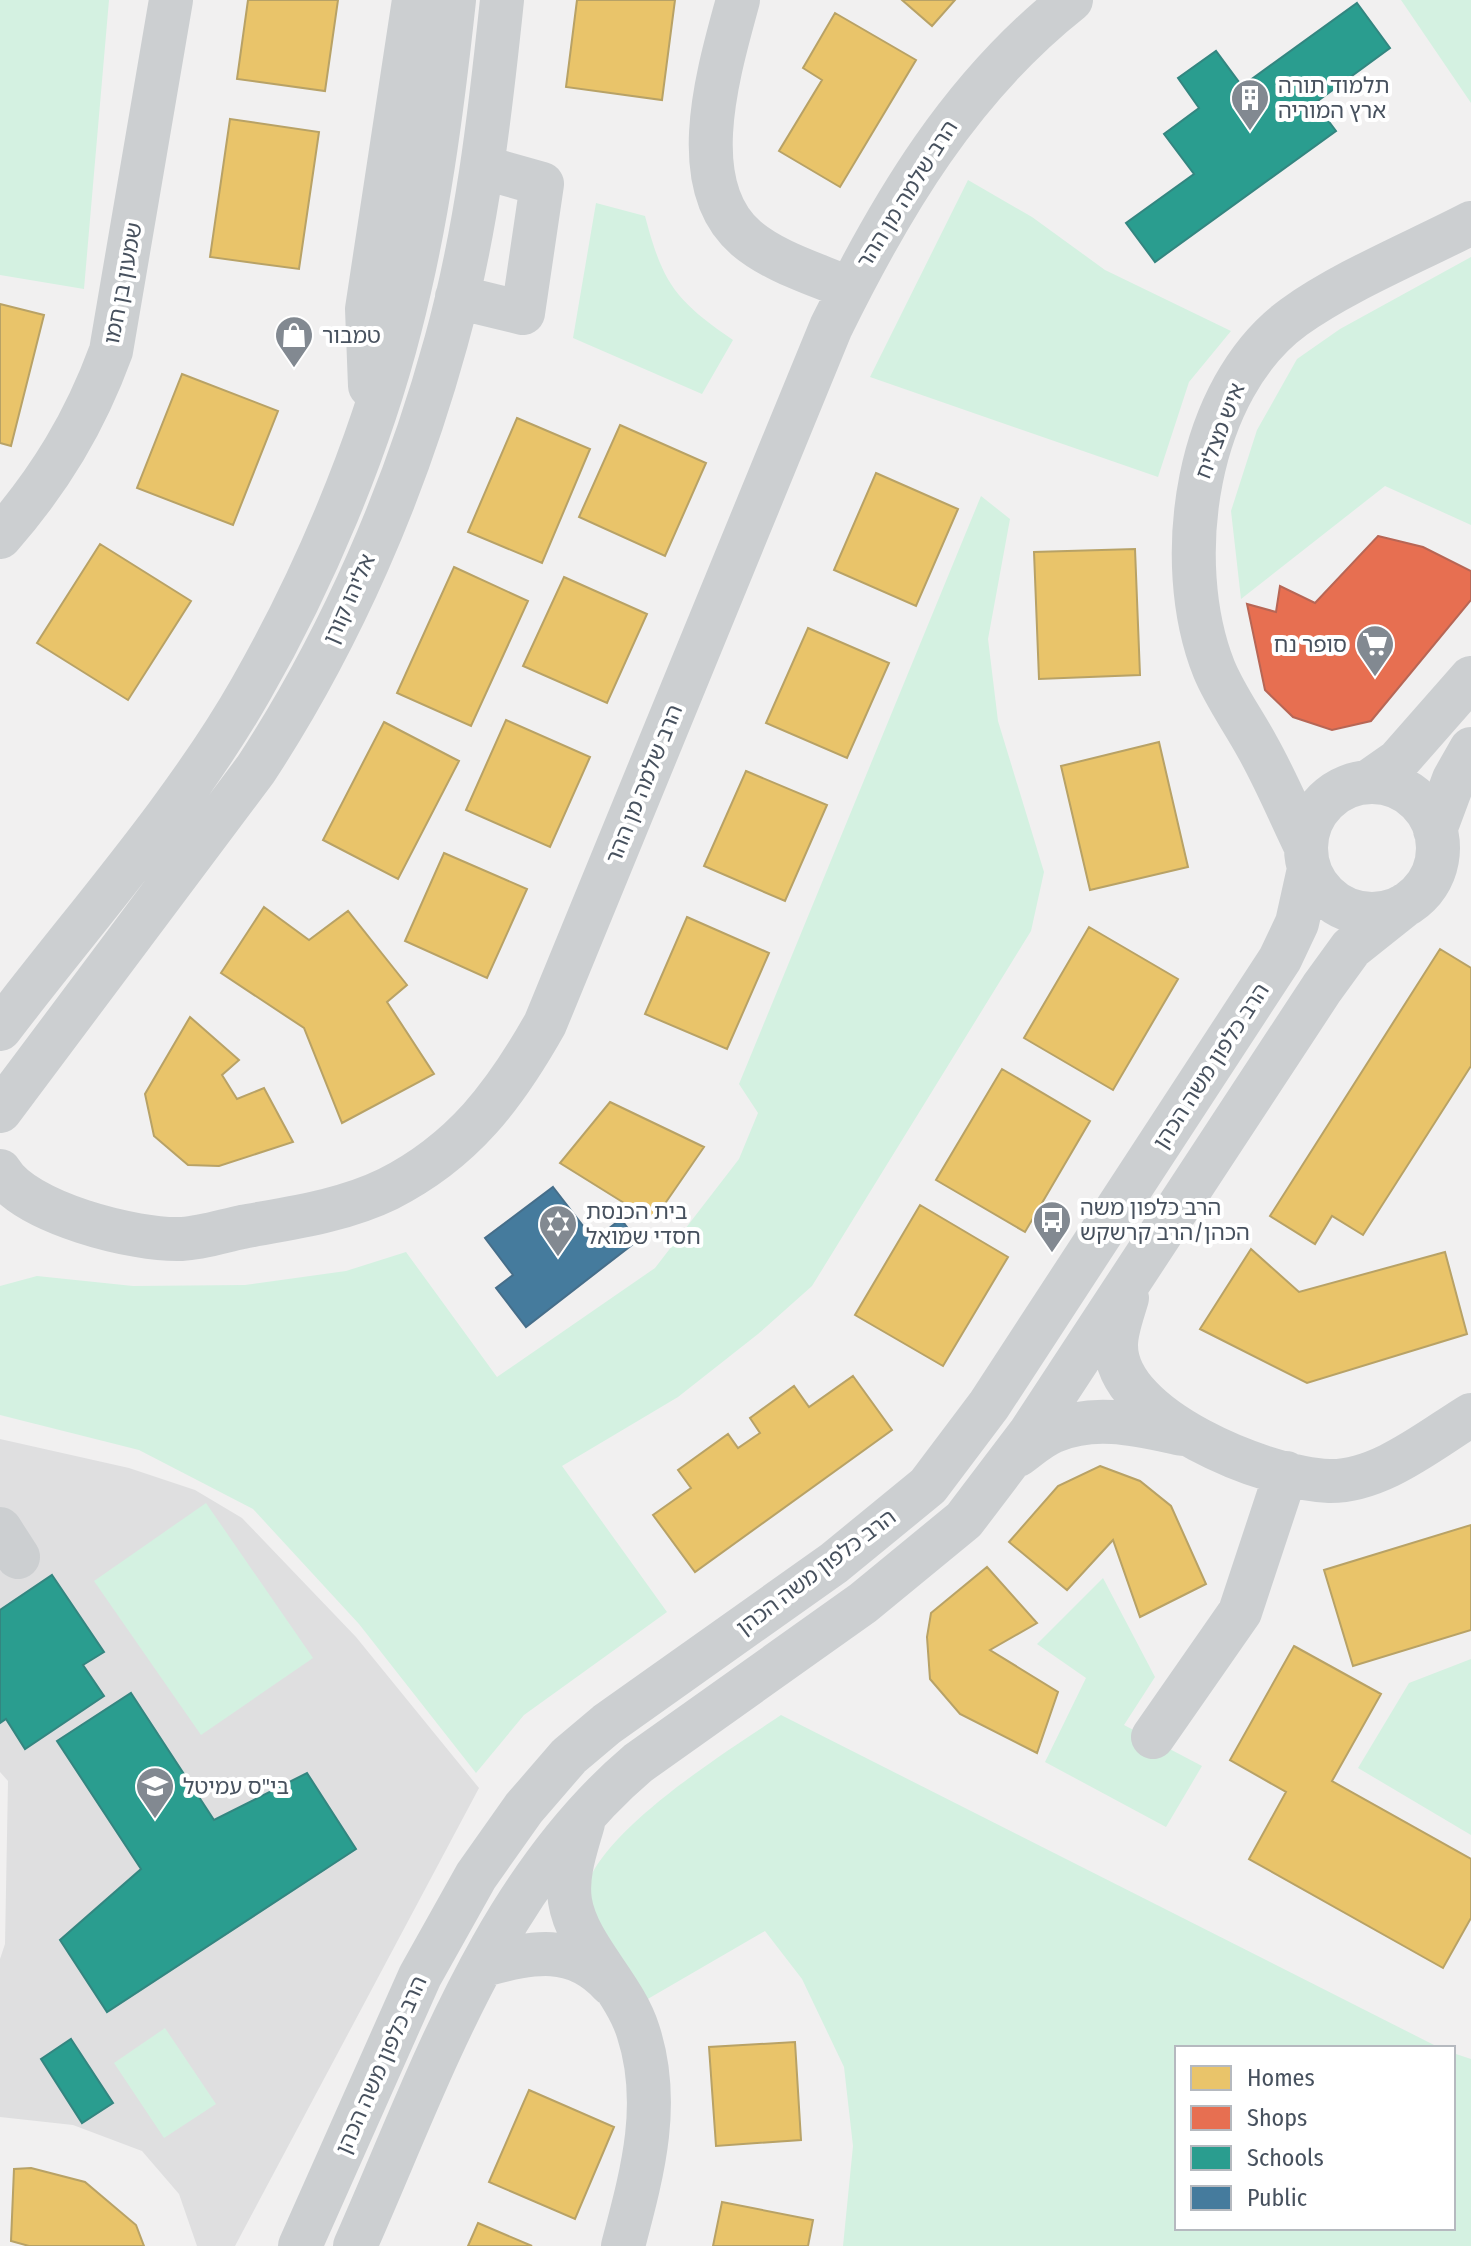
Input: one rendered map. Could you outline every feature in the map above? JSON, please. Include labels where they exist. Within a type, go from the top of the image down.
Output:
[{"type":"street","name":"שמעון בן חמו","points":[[0,537],[36,497],[66,451],[91,405],[111,351],[171,0]]},
{"type":"street","points":[[371,416],[367,309],[414,0]]},
{"type":"street","points":[[0,1029],[179,795],[250,691],[341,500],[400,329],[426,211],[454,0]]},
{"type":"street","name":"אליהו קורן","points":[[0,1111],[218,823],[291,716],[335,631],[385,518],[426,404],[457,297],[482,167],[502,0]]},
{"type":"street","points":[[738,0],[713,114],[714,178],[723,209],[745,237],[770,254],[850,289]]},
{"type":"street","name":"הרב שלמה מן ההר","points":[[0,1171],[7,1183],[63,1217],[181,1239],[327,1211],[389,1189],[444,1153],[481,1121],[513,1080],[545,1024],[850,289],[895,204],[932,146],[971,96],[1024,41],[1071,0]]},
{"type":"street","points":[[457,297],[523,313],[542,184],[482,167]]},
{"type":"street","name":"איש מצליח","points":[[1307,858],[1261,752],[1214,669],[1201,623],[1194,559],[1199,477],[1236,381],[1264,344],[1294,317],[1471,223]]},
{"type":"street","points":[[1405,905],[1387,912],[1367,914],[1348,910],[1331,900],[1307,858],[1316,813],[1398,761],[1471,678]]},
{"type":"street","points":[[1435,830],[1454,779],[1471,749]]},
{"type":"street","points":[[355,2246],[465,1998],[518,1902],[585,1813],[638,1763],[915,1562],[964,1520],[1012,1459],[1351,948],[1421,892],[1432,875],[1438,852],[1435,830],[1426,810],[1410,794],[1391,785],[1355,786],[1261,752]]},
{"type":"street","name":"הרב כלפון משה הכהן","points":[[300,2246],[420,1976],[476,1876],[524,1808],[569,1756],[607,1724],[834,1563],[928,1486],[989,1405],[1280,959],[1297,923],[1307,858]]},
{"type":"street","points":[[1131,1280],[1115,1347],[1128,1382],[1159,1414],[1189,1435],[1237,1460],[1330,1481],[1366,1474],[1403,1457],[1471,1415]]},
{"type":"street","points":[[1012,1459],[1054,1431],[1080,1424],[1118,1420],[1189,1435]]},
{"type":"street","points":[[1153,1737],[1240,1612],[1286,1473]]},
{"type":"street","points":[[585,1813],[571,1871],[570,1902],[581,1929],[623,1997],[638,2030],[648,2076],[651,2123],[623,2246]]},
{"type":"street","points":[[484,1965],[522,1954],[555,1953],[594,1965],[623,1997]]},
{"type":"shaded area","points":[[0,1439],[129,1468],[195,1490],[242,1518],[356,1637],[479,1788],[235,2246],[197,2246],[179,2194],[142,2151],[73,2125],[0,2117],[0,1959],[5,1944],[8,1781],[0,1772]]},
{"type":"green space","points":[[0,0],[109,0],[84,289],[0,275]]},
{"type":"green space","points":[[1401,0],[1471,0],[1471,103]]},
{"type":"green space","points":[[968,180],[1032,217],[1105,270],[1231,331],[1189,382],[1158,477],[870,377]]},
{"type":"green space","points":[[596,203],[645,216],[658,258],[674,288],[697,313],[733,340],[702,394],[573,338]]},
{"type":"green space","points":[[1471,257],[1471,525],[1385,486],[1241,599],[1231,511],[1257,430],[1297,359],[1340,329]]},
{"type":"green space","points":[[981,496],[1010,519],[988,639],[998,721],[1044,872],[1031,931],[812,1286],[758,1334],[678,1397],[562,1466],[667,1612],[524,1715],[476,1773],[359,1624],[253,1509],[139,1450],[0,1415],[0,1286],[37,1276],[133,1286],[245,1285],[346,1271],[406,1252],[497,1377],[655,1268],[739,1159],[758,1113],[739,1084]]},
{"type":"green space","points":[[206,1503],[313,1658],[201,1735],[94,1581]]},
{"type":"green space","points":[[1103,1578],[1155,1677],[1124,1725],[1202,1766],[1166,1827],[1045,1762],[1086,1678],[1037,1644]]},
{"type":"green space","points":[[1471,1659],[1471,1835],[1358,1768],[1409,1683]]},
{"type":"green space","points":[[781,1715],[1436,2046],[1175,2046],[1175,2230],[1455,2230],[1455,2054],[1471,2059],[1471,2246],[843,2246],[853,2146],[844,2067],[802,1979],[765,1931],[646,2000],[603,1942],[585,1910],[587,1885],[603,1857],[629,1828],[695,1773]]},
{"type":"green space","points":[[165,2028],[216,2104],[164,2138],[114,2063]]},
{"type":"building: Homes","points":[[248,0],[338,0],[325,91],[237,79]]},
{"type":"building: Homes","points":[[577,0],[675,0],[662,100],[566,87]]},
{"type":"building: Homes","points":[[902,0],[955,0],[932,26]]},
{"type":"building: Homes","points":[[835,13],[916,60],[840,187],[779,151],[822,80],[803,68]]},
{"type":"building: Homes","points":[[230,119],[319,132],[299,269],[210,257]]},
{"type":"building: Homes","points":[[0,304],[44,315],[11,446],[0,443]]},
{"type":"building: Homes","points":[[182,374],[278,411],[233,525],[137,488]]},
{"type":"building: Homes","points":[[517,418],[590,449],[542,563],[468,532]]},
{"type":"building: Homes","points":[[620,425],[706,463],[665,556],[579,517]]},
{"type":"building: Homes","points":[[876,473],[958,509],[916,606],[834,570]]},
{"type":"building: Homes","points":[[100,544],[191,601],[128,700],[37,643]]},
{"type":"building: Homes","points":[[1135,549],[1140,675],[1039,679],[1034,552]]},
{"type":"building: Homes","points":[[454,567],[528,601],[471,726],[397,693]]},
{"type":"building: Homes","points":[[564,577],[647,614],[607,703],[523,666]]},
{"type":"building: Homes","points":[[808,628],[889,663],[847,758],[766,723]]},
{"type":"building: Homes","points":[[506,720],[590,757],[550,847],[466,810]]},
{"type":"building: Homes","points":[[384,722],[459,761],[398,879],[323,840]]},
{"type":"building: Homes","points":[[1159,742],[1188,867],[1090,890],[1061,766]]},
{"type":"building: Homes","points":[[746,771],[827,805],[785,901],[704,866]]},
{"type":"building: Homes","points":[[444,853],[527,889],[487,978],[405,941]]},
{"type":"building: Homes","points":[[264,907],[309,940],[348,911],[407,985],[387,1002],[434,1074],[342,1123],[304,1028],[221,973]]},
{"type":"building: Homes","points":[[687,917],[769,953],[727,1049],[645,1014]]},
{"type":"building: Homes","points":[[1089,927],[1178,979],[1113,1090],[1024,1038]]},
{"type":"building: Homes","points":[[1440,949],[1471,968],[1471,1066],[1363,1235],[1332,1216],[1315,1244],[1270,1216]]},
{"type":"building: Homes","points":[[190,1017],[239,1060],[222,1075],[237,1099],[264,1088],[293,1142],[219,1166],[188,1165],[154,1136],[145,1094]]},
{"type":"building: Homes","points":[[1002,1069],[1090,1121],[1025,1232],[936,1180]]},
{"type":"building: Homes","points":[[610,1102],[704,1147],[653,1221],[560,1163]]},
{"type":"building: Homes","points":[[920,1205],[1008,1257],[943,1366],[855,1315]]},
{"type":"building: Homes","points":[[1251,1249],[1299,1292],[1445,1252],[1467,1334],[1307,1383],[1200,1329]]},
{"type":"building: Homes","points":[[853,1376],[892,1430],[695,1572],[653,1515],[691,1488],[678,1470],[728,1434],[738,1448],[760,1433],[750,1418],[794,1386],[809,1407]]},
{"type":"building: Homes","points":[[1100,1466],[1140,1481],[1171,1506],[1206,1584],[1140,1617],[1113,1540],[1067,1590],[1009,1542],[1058,1486]]},
{"type":"building: Homes","points":[[1471,1525],[1471,1630],[1353,1666],[1324,1570]]},
{"type":"building: Homes","points":[[987,1567],[1037,1623],[990,1650],[1058,1692],[1037,1753],[960,1714],[930,1679],[927,1637],[931,1613]]},
{"type":"building: Homes","points":[[1294,1646],[1381,1694],[1332,1781],[1471,1859],[1471,1918],[1443,1968],[1249,1859],[1286,1792],[1230,1760]]},
{"type":"building: Homes","points":[[795,2042],[801,2140],[716,2146],[709,2047]]},
{"type":"building: Homes","points":[[529,2090],[614,2127],[575,2219],[489,2182]]},
{"type":"building: Homes","points":[[31,2168],[85,2182],[136,2225],[144,2246],[29,2246],[11,2241],[14,2169]]},
{"type":"building: Homes","points":[[722,2202],[813,2220],[808,2246],[713,2246]]},
{"type":"building: Homes","points":[[478,2223],[532,2246],[468,2246]]},
{"type":"building: Shops","points":[[1378,536],[1423,547],[1471,571],[1471,600],[1371,721],[1332,730],[1293,717],[1265,690],[1247,604],[1276,612],[1280,586],[1315,603]]},
{"type":"building: Schools","name":"תלמוד תורה ארץ המוריה","points":[[1357,3],[1390,48],[1315,103],[1336,131],[1155,262],[1126,223],[1194,174],[1164,134],[1199,108],[1178,78],[1216,51],[1242,86]]},
{"type":"building: Schools","points":[[52,1575],[104,1652],[83,1665],[104,1696],[25,1749],[6,1719],[0,1723],[0,1610]]},
{"type":"building: Schools","points":[[131,1693],[214,1820],[307,1773],[356,1849],[107,2012],[60,1940],[141,1869],[57,1741]]},
{"type":"building: Schools","points":[[71,2039],[113,2103],[82,2123],[41,2059]]},
{"type":"building: Public","name":"בית הכנסת חסדי שמואל","points":[[553,1187],[594,1240],[621,1219],[637,1241],[526,1327],[496,1288],[513,1275],[485,1238]]},
{"type":"place","name":"תלמוד תורה ארץ המוריה","points":[[1250,132]]},
{"type":"place","name":"טמבור","points":[[294,369]]},
{"type":"place","name":"סופר נח","points":[[1375,678]]},
{"type":"place","name":"הרב כלפון משה הכהן/הרב קרשקש","points":[[1052,1254]]},
{"type":"place","name":"בית הכנסת חסדי שמואל","points":[[558,1258]]},
{"type":"place","name":"בי\"ס עמיטל","points":[[155,1820]]}]
